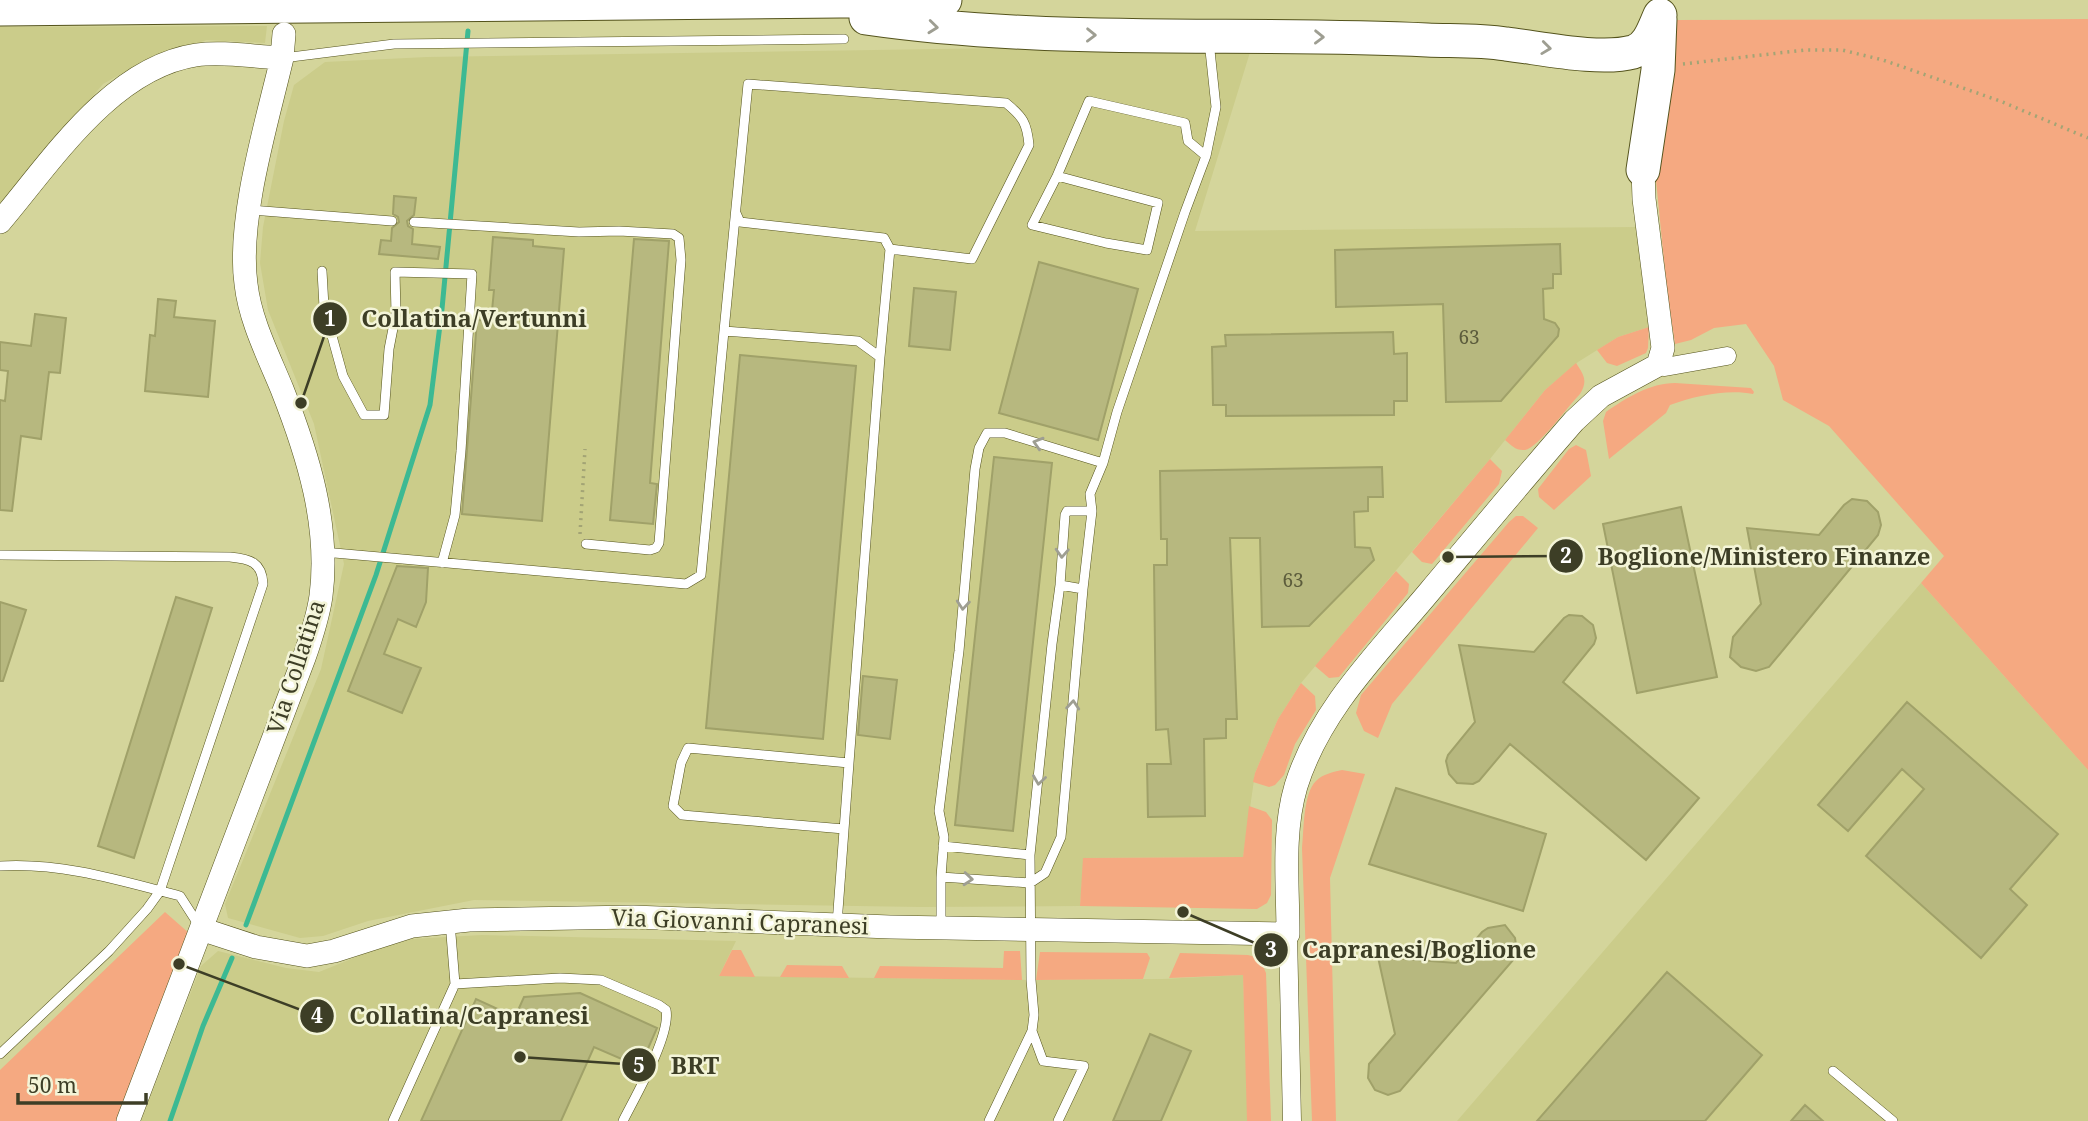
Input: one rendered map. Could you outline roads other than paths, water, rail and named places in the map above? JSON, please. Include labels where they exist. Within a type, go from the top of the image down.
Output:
[{"type":"highway","points":[[0,9],[945,0]]},
{"type":"highway","points":[[768,3],[915,25],[984,31],[1398,38],[1489,42],[1590,54],[1625,53],[1641,48],[1647,43],[1660,15],[1658,69],[1643,170]]},
{"type":"highway","points":[[1590,54],[1626,66],[1643,86],[1643,170]]},
{"type":"street","name":"Via Collatina","points":[[128,1121],[312,634],[321,598],[323,552],[319,508],[309,466],[247,293],[245,253],[250,210],[282,58],[284,34]]},
{"type":"street","points":[[0,222],[93,113],[138,78],[173,61],[198,55],[282,58]]},
{"type":"street","points":[[1292,1121],[1288,852],[1293,801],[1307,757],[1331,713],[1360,675],[1574,421],[1601,396],[1658,365],[1663,348],[1644,199],[1643,170]]},
{"type":"street","points":[[1658,365],[1665,368],[1727,356]]},
{"type":"street","name":"Via Giovanni Capranesi","points":[[201,929],[268,950],[307,956],[334,951],[412,926],[450,920],[633,917],[941,928],[1288,933]]},
{"type":"lane","points":[[941,877],[1030,883],[1045,873],[1061,838],[1092,511],[1090,494],[1103,463],[1117,412],[1206,156],[1216,107],[1208,36]]},
{"type":"lane","points":[[282,58],[394,44],[844,39]]},
{"type":"lane","points":[[323,552],[686,584],[701,575],[748,84],[1006,103],[1020,114],[1027,129],[1029,145],[972,259],[890,249]]},
{"type":"lane","points":[[1057,176],[1158,203],[1147,250],[1032,225],[1057,176],[1089,101],[1185,123],[1188,141],[1206,156]]},
{"type":"lane","points":[[250,210],[392,221]]},
{"type":"lane","points":[[736,213],[740,222],[884,237],[890,249],[837,924]]},
{"type":"lane","points":[[414,222],[579,232],[673,234],[679,238],[681,260],[659,543],[656,548],[650,550],[586,544]]},
{"type":"lane","points":[[322,271],[324,307],[343,376],[364,415],[384,415],[389,349],[396,313],[395,272],[472,274],[455,515],[442,563]]},
{"type":"lane","points":[[724,331],[858,341],[880,357]]},
{"type":"lane","points":[[941,928],[943,846],[939,811],[959,651],[979,448],[987,433],[1005,433],[1103,463]]},
{"type":"lane","points":[[989,1121],[1032,1031],[1035,1009],[1031,987],[1030,855],[1060,585],[1065,515],[1073,509],[1092,511]]},
{"type":"lane","points":[[0,555],[217,555],[250,560],[257,564],[261,569],[262,592],[160,891],[109,951],[0,1054]]},
{"type":"lane","points":[[1060,585],[1083,589]]},
{"type":"lane","points":[[844,829],[682,815],[673,806],[681,763],[688,748],[849,763]]},
{"type":"lane","points":[[943,846],[1030,855]]},
{"type":"lane","points":[[0,866],[30,864],[97,875],[180,896],[201,929]]},
{"type":"lane","points":[[393,1121],[455,984],[450,920]]},
{"type":"lane","points":[[455,984],[560,978],[601,980],[666,1010],[668,1019],[662,1039],[623,1121]]},
{"type":"lane","points":[[1032,1031],[1043,1060],[1084,1066],[1058,1121]]},
{"type":"lane","points":[[1833,1072],[1893,1121]]},
{"type":"waterway","points":[[246,925],[376,575],[430,405],[442,309],[468,31]]},
{"type":"waterway","points":[[170,1121],[203,1026],[232,958]]},
{"type":"place","name":"Collatina/Vertunni","points":[[301,403]]},
{"type":"place","name":"Boglione/Ministero Finanze","points":[[1448,557]]},
{"type":"place","name":"Capranesi/Boglione","points":[[1183,912]]},
{"type":"place","name":"Collatina/Capranesi","points":[[179,964]]},
{"type":"place","name":"BRT","points":[[520,1057]]}]
